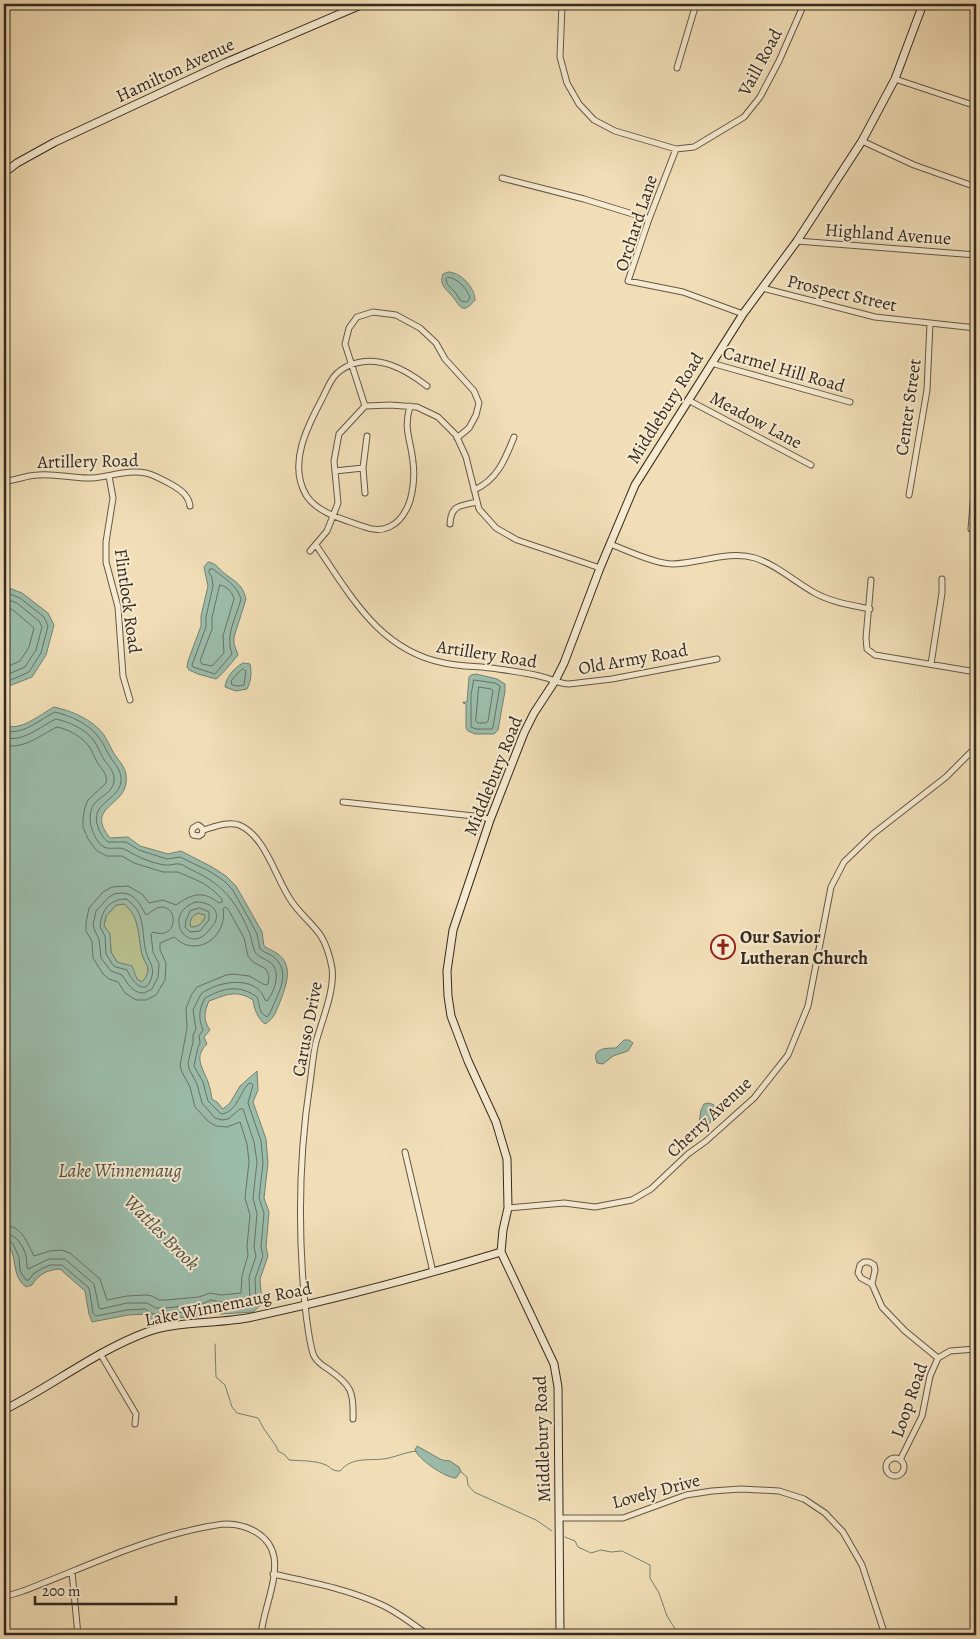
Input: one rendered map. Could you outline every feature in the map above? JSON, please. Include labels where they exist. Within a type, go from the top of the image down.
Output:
[{"type":"street","name":"Hamilton Avenue","points":[[4,173],[17,163],[55,142],[225,63],[363,4]]},
{"type":"street","points":[[562,4],[560,58],[566,83],[579,104],[594,120],[615,131],[676,149]]},
{"type":"street","points":[[677,68],[696,4]]},
{"type":"street","name":"Vaill Road","points":[[676,149],[694,147],[744,117],[760,97],[779,61],[804,4]]},
{"type":"street","points":[[910,4],[922,6]]},
{"type":"street","name":"Middlebury Road","points":[[560,1635],[558,1386],[554,1364],[501,1252],[508,1208],[507,1159],[496,1122],[456,1032],[451,1016],[447,971],[453,930],[490,820],[524,733],[569,651],[600,568],[635,485],[743,314],[797,240],[862,141],[895,80],[922,6]]},
{"type":"street","points":[[895,80],[976,106]]},
{"type":"street","points":[[862,141],[914,165],[976,187]]},
{"type":"street","name":"Orchard Lane","points":[[676,149],[628,281],[683,292],[743,314]]},
{"type":"street","points":[[502,178],[584,199],[649,219]]},
{"type":"street","name":"Highland Avenue","points":[[797,240],[976,255]]},
{"type":"street","name":"Prospect Street","points":[[762,288],[875,317],[976,328]]},
{"type":"street","points":[[365,406],[345,344],[349,328],[357,317],[373,312],[396,316],[420,328],[436,343],[445,359],[474,391],[479,403],[476,415],[469,428],[457,438]]},
{"type":"street","name":"Center Street","points":[[908,495],[927,390],[930,323]]},
{"type":"street","points":[[410,406],[406,427],[413,462],[413,476],[406,510],[398,522],[386,529],[370,529],[333,515],[316,506],[307,496],[300,480],[299,462],[312,417],[329,382],[340,371],[352,364],[370,361],[385,363],[414,376],[427,386]]},
{"type":"street","name":"Carmel Hill Road","points":[[711,363],[850,402]]},
{"type":"street","name":"Meadow Lane","points":[[688,400],[811,465]]},
{"type":"street","points":[[310,551],[326,531],[338,503],[334,461],[339,434],[365,406],[410,406],[417,407],[438,418],[457,438],[466,457],[479,509],[496,528],[517,540],[600,568]]},
{"type":"street","points":[[365,493],[363,468],[367,436]]},
{"type":"street","points":[[474,490],[484,486],[491,479],[505,460],[514,437]]},
{"type":"street","points":[[335,471],[363,468]]},
{"type":"street","points":[[971,529],[976,469]]},
{"type":"street","name":"Artillery Road","points":[[4,481],[14,481],[38,474],[70,478],[92,478],[128,472],[145,473],[177,488],[190,502],[190,506]]},
{"type":"street","name":"Flintlock Road","points":[[109,476],[113,498],[106,542],[106,562],[118,607],[123,676],[130,700]]},
{"type":"street","points":[[450,524],[450,514],[454,508],[477,502]]},
{"type":"street","points":[[610,544],[644,557],[670,564],[733,556],[754,558],[776,568],[831,600],[870,609]]},
{"type":"street","name":"Artillery Road","points":[[316,545],[358,606],[383,633],[404,649],[430,660],[444,663],[499,669],[545,677],[554,681]]},
{"type":"street","points":[[931,664],[942,593],[942,579]]},
{"type":"street","points":[[872,580],[866,638],[867,648],[875,655],[976,672]]},
{"type":"street","name":"Old Army Road","points":[[554,681],[568,684],[612,679],[717,659]]},
{"type":"street","name":"Cherry Avenue","points":[[508,1208],[564,1203],[595,1207],[632,1200],[651,1190],[688,1154],[706,1141],[754,1098],[788,1055],[808,1006],[831,887],[844,862],[873,834],[946,777],[976,747]]},
{"type":"street","points":[[343,802],[446,813],[490,820]]},
{"type":"street","name":"Caruso Drive","points":[[203,830],[228,823],[239,825],[249,831],[258,841],[292,902],[321,936],[329,953],[332,970],[331,987],[316,1044],[304,1131],[302,1254],[305,1306],[314,1356],[322,1365],[343,1379],[348,1386],[353,1402],[353,1419]]},
{"type":"street","points":[[405,1152],[433,1272]]},
{"type":"street","name":"Lake Winnemaug Road","points":[[4,1410],[101,1354],[149,1332],[170,1327],[240,1320],[305,1306],[501,1252]]},
{"type":"street","points":[[872,1284],[882,1307],[905,1331],[938,1358]]},
{"type":"street","name":"Loop Road","points":[[900,1460],[922,1416],[930,1376],[938,1358],[950,1351],[976,1349]]},
{"type":"street","points":[[101,1354],[136,1414],[135,1424]]},
{"type":"street","name":"Lovely Drive","points":[[560,1518],[623,1518],[686,1495],[712,1490],[779,1491],[804,1499],[825,1514],[843,1532],[862,1565],[885,1635]]},
{"type":"street","points":[[4,1597],[161,1538],[195,1529],[228,1524],[250,1528],[264,1537],[274,1557],[273,1574],[261,1635]]},
{"type":"street","points":[[72,1572],[78,1635]]},
{"type":"street","points":[[273,1574],[330,1586],[361,1596],[384,1606],[428,1635]]},
{"type":"green space","points":[[124,904],[136,920],[142,954],[148,968],[148,973],[142,982],[137,979],[127,965],[118,963],[111,952],[110,934],[104,926],[106,916],[116,905]]},
{"type":"green space","points":[[198,913],[205,915],[204,920],[197,926],[190,926],[190,921]]},
{"type":"water","points":[[448,272],[462,278],[473,291],[475,300],[467,308],[461,307],[443,286],[443,274]]},
{"type":"water","points":[[208,562],[215,565],[238,583],[246,599],[234,637],[234,644],[238,655],[216,679],[198,674],[187,667],[201,626],[201,616],[208,586],[204,567]]},
{"type":"water","points":[[4,586],[22,593],[48,613],[54,625],[46,655],[32,677],[4,688]]},
{"type":"water","points":[[243,663],[250,664],[251,667],[247,689],[236,691],[225,687],[231,673]]},
{"type":"water","points":[[476,674],[497,679],[505,684],[498,730],[494,734],[475,734],[466,728],[466,704],[463,702],[467,702],[469,677]]},
{"type":"water","name":"Lake Winnemaug","points":[[54,707],[81,716],[94,724],[104,735],[125,770],[126,783],[123,791],[103,813],[103,828],[110,838],[128,837],[140,846],[168,854],[181,851],[226,876],[236,886],[262,932],[264,946],[278,954],[286,964],[287,976],[282,996],[275,1014],[265,1024],[257,1014],[253,1000],[247,997],[231,994],[209,1001],[205,1016],[210,1030],[204,1037],[207,1044],[200,1058],[212,1099],[223,1109],[230,1103],[240,1086],[257,1071],[258,1090],[253,1102],[266,1139],[268,1163],[264,1198],[269,1212],[266,1247],[268,1256],[260,1279],[262,1304],[253,1312],[220,1314],[211,1311],[208,1315],[167,1319],[151,1319],[146,1314],[128,1315],[92,1322],[85,1291],[60,1269],[44,1273],[32,1285],[26,1287],[18,1276],[12,1252],[4,1243],[4,725],[10,727],[23,724]],"holes":[[[124,904],[136,920],[142,954],[148,968],[148,972],[142,982],[137,979],[132,966],[117,962],[111,952],[110,934],[104,926],[106,916],[116,905]],[[198,913],[205,915],[204,920],[197,926],[190,926],[190,921]]]},
{"type":"water","points":[[624,1040],[629,1040],[633,1043],[628,1051],[613,1056],[603,1064],[597,1063],[596,1054],[600,1050],[616,1048]]},
{"type":"water","points":[[704,1104],[714,1105],[714,1114],[710,1123],[703,1126],[699,1123],[701,1110]]},
{"type":"water","points":[[417,1446],[442,1460],[450,1461],[459,1467],[461,1471],[456,1478],[440,1472],[418,1454],[415,1450]]},
{"type":"waterway","name":"Wattles Brook","points":[[215,1344],[216,1377],[225,1385],[232,1407],[237,1413],[258,1418],[278,1451],[289,1460],[317,1462],[333,1470],[340,1471],[345,1466],[357,1461],[389,1458],[416,1451]]},
{"type":"waterway","name":"Wattles Brook","points":[[460,1471],[467,1477],[468,1485],[474,1492],[536,1520],[552,1531]]},
{"type":"waterway","name":"Wattles Brook","points":[[565,1537],[575,1541],[578,1547],[591,1553],[601,1550],[611,1552],[622,1551],[650,1565],[650,1578],[659,1593],[667,1616],[679,1635]]},
{"type":"place","name":"Our Savior Lutheran Church","points":[[723,947]]}]
